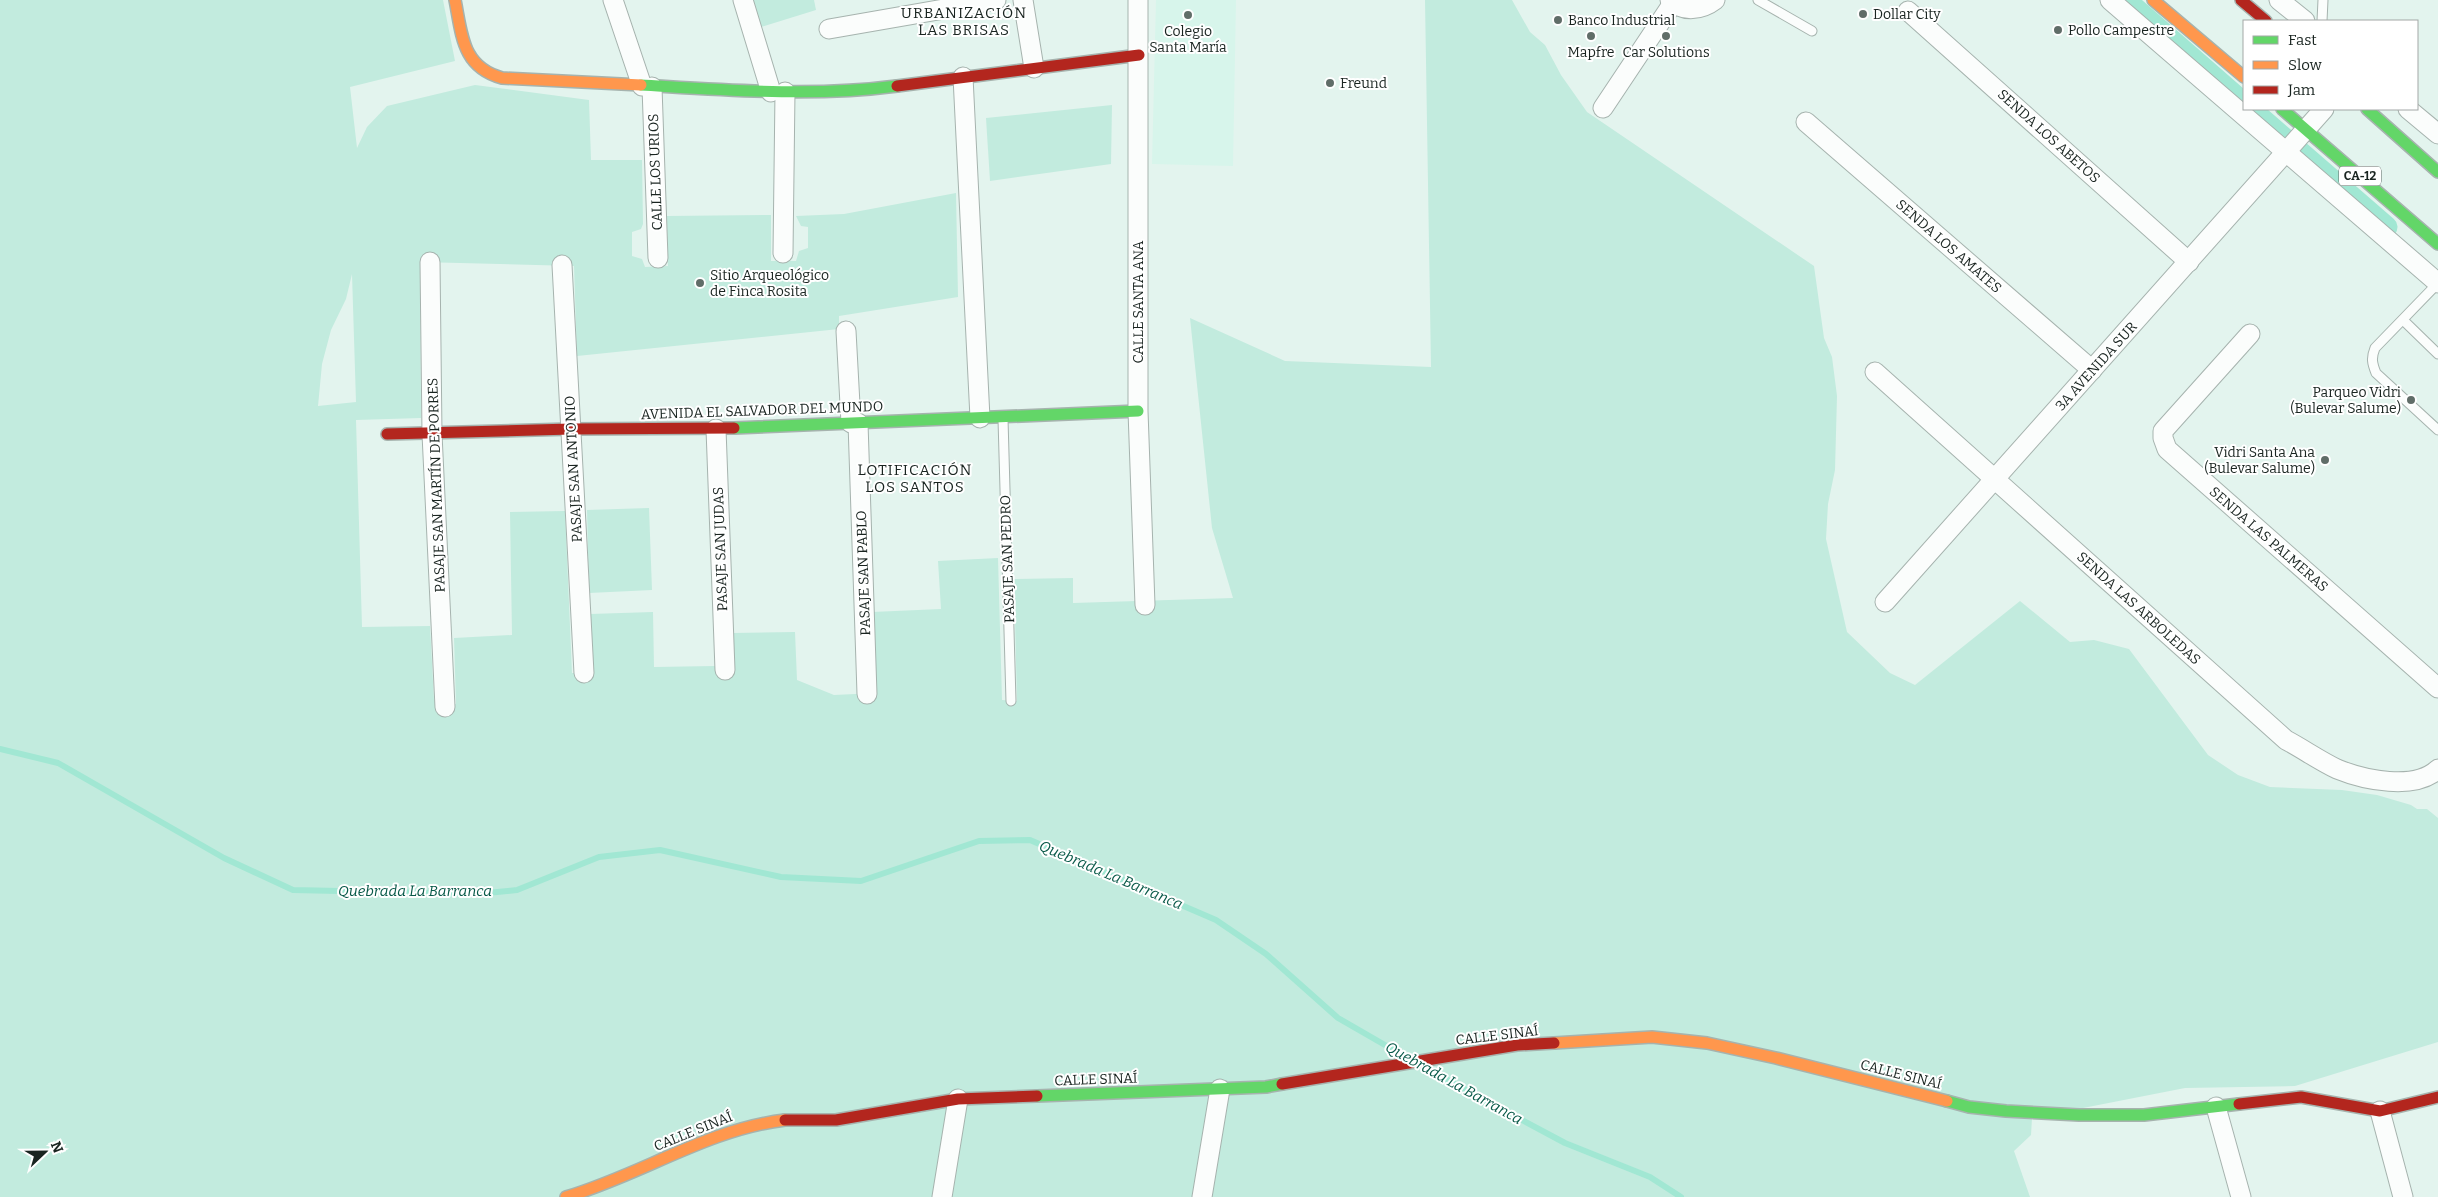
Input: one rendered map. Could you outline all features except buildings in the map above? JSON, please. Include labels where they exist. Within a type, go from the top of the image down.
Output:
[{"type":"main road","points":[[455,0],[464,43],[470,58],[479,69],[489,76],[502,78],[778,92],[876,89],[1139,55]]},
{"type":"main road","points":[[2153,0],[2243,77]]},
{"type":"main road","points":[[2241,0],[2265,20]]},
{"type":"main road","name":"CA-12","points":[[2283,110],[2438,244]]},
{"type":"main road","points":[[2368,110],[2438,172]]},
{"type":"main road","name":"AVENIDA EL SALVADOR DEL MUNDO","points":[[387,434],[571,429],[716,429],[1138,411]]},
{"type":"main road","name":"CALLE SINAÍ","points":[[572,1197],[732,1130],[757,1123],[790,1118],[836,1120],[958,1098],[1266,1087],[1516,1045],[1652,1037],[1707,1043],[1768,1056],[1969,1107],[2006,1111],[2144,1115],[2301,1097],[2380,1111],[2438,1097]]},
{"type":"street","name":"CALLE LOS URIOS","points":[[613,0],[647,86],[658,258]]},
{"type":"street","points":[[743,0],[778,92],[783,253]]},
{"type":"street","points":[[829,29],[958,3],[996,0]]},
{"type":"street","points":[[1023,0],[1034,68]]},
{"type":"street","name":"CALLE SANTA ANA","points":[[1138,0],[1138,411],[1145,605]]},
{"type":"street","points":[[1603,108],[1672,2],[1694,9],[1705,7],[1715,0]]},
{"type":"street","points":[[2279,0],[2304,20]]},
{"type":"street","points":[[2113,1],[2438,283]]},
{"type":"street","name":"SENDA LOS ABETOS","points":[[1908,11],[2189,262]]},
{"type":"street","points":[[2192,71],[2211,50]]},
{"type":"street","points":[[963,77],[980,418]]},
{"type":"street","name":"3A AVENIDA SUR","points":[[1885,602],[2288,152],[2323,110]]},
{"type":"street","points":[[2409,110],[2438,134]]},
{"type":"street","name":"SENDA LOS AMATES","points":[[1806,122],[2092,370]]},
{"type":"street","name":"PASAJE SAN MARTÍN DE PORRES","points":[[430,262],[432,434],[445,707]]},
{"type":"street","name":"PASAJE SAN ANTONIO","points":[[562,265],[584,673]]},
{"type":"street","name":"PASAJE SAN PABLO","points":[[846,331],[854,423],[868,694]]},
{"type":"street","name":"SENDA LAS PALMERAS","points":[[2250,334],[2163,431],[2162,438],[2167,449],[2438,688]]},
{"type":"street","name":"SENDA LAS ARBOLEDAS","points":[[1875,372],[2286,740],[2337,769],[2373,779],[2403,783],[2435,771]]},
{"type":"street","name":"PASAJE SAN JUDAS","points":[[716,429],[725,670]]},
{"type":"street","points":[[1202,1197],[1220,1089]]},
{"type":"street","points":[[942,1197],[958,1098]]},
{"type":"street","points":[[2216,1107],[2241,1197]]},
{"type":"street","points":[[2380,1111],[2403,1197]]},
{"type":"lane","points":[[1758,0],[1812,32]]},
{"type":"lane","points":[[2322,20],[2323,0]]},
{"type":"lane","points":[[2438,283],[2376,348],[2372,356],[2372,364],[2376,373],[2438,430]]},
{"type":"lane","points":[[2403,320],[2438,354]]},
{"type":"lane","name":"PASAJE SAN PEDRO","points":[[1003,416],[1011,701]]},
{"type":"shaded area","points":[[0,0],[443,0],[455,61],[350,87],[357,148],[367,127],[387,106],[475,85],[589,100],[591,160],[642,160],[643,224],[641,229],[632,232],[632,256],[642,259],[645,267],[668,266],[667,216],[771,215],[771,261],[796,261],[799,251],[808,248],[808,227],[801,226],[796,216],[844,214],[956,193],[958,297],[839,316],[839,329],[577,356],[574,266],[420,262],[421,418],[356,420],[362,627],[430,626],[434,700],[444,707],[456,704],[454,638],[512,635],[510,512],[565,511],[572,673],[584,673],[590,614],[653,612],[654,667],[715,666],[732,633],[795,632],[797,680],[834,695],[876,693],[872,612],[941,609],[938,561],[998,558],[1002,700],[1017,701],[1014,579],[1073,578],[1073,603],[1233,598],[1212,528],[1190,318],[1285,361],[1431,367],[1425,0],[1512,0],[1530,32],[1545,45],[1561,75],[1587,112],[1814,266],[1824,338],[1832,357],[1837,396],[1835,470],[1828,504],[1826,539],[1847,632],[1890,673],[1915,685],[2020,601],[2070,642],[2094,640],[2129,649],[2208,755],[2238,775],[2270,787],[2342,790],[2377,795],[2411,805],[2417,809],[2427,809],[2438,818],[2438,1042],[2295,1086],[2185,1088],[2032,1118],[2031,1135],[2014,1151],[2030,1197],[0,1197]],"holes":[[[352,274],[356,402],[318,406],[322,364],[331,330],[346,299]]]},
{"type":"shaded area","points":[[753,0],[814,0],[816,10],[761,27]]},
{"type":"shaded area","points":[[1156,0],[1236,0],[1233,166],[1152,164]]},
{"type":"shaded area","points":[[1112,105],[1111,164],[990,181],[986,118]]},
{"type":"shaded area","points":[[649,508],[652,590],[589,593],[587,510]]},
{"type":"waterway","points":[[2126,0],[2243,102]]},
{"type":"waterway","points":[[2252,110],[2387,227]]},
{"type":"waterway","name":"Quebrada La Barranca","points":[[0,749],[58,763],[224,858],[293,890],[477,894],[517,890],[599,857],[660,850],[781,877],[861,881],[979,841],[1030,840],[1216,920],[1266,954],[1338,1018],[1404,1056]]},
{"type":"waterway","name":"Quebrada La Barranca","points":[[1425,1068],[1565,1143],[1650,1177],[1681,1197]]},
{"type":"traffic: fast","points":[[641,85],[801,92],[897,86]]},
{"type":"traffic: fast","points":[[2283,110],[2438,244]]},
{"type":"traffic: fast","points":[[2368,110],[2438,172]]},
{"type":"traffic: fast","points":[[734,428],[1138,411]]},
{"type":"traffic: fast","points":[[1037,1096],[1266,1087],[1282,1084]]},
{"type":"traffic: fast","points":[[1947,1101],[1969,1107],[2006,1111],[2079,1115],[2144,1115],[2239,1104]]},
{"type":"traffic: slow","points":[[455,0],[466,48],[471,58],[489,73],[502,78],[641,85]]},
{"type":"traffic: slow","points":[[2153,0],[2243,76]]},
{"type":"traffic: slow","points":[[1554,1043],[1652,1037],[1707,1043],[1776,1058],[1947,1101]]},
{"type":"traffic: slow","points":[[566,1197],[594,1188],[729,1133],[785,1120]]},
{"type":"traffic: jam","points":[[2241,0],[2265,20]]},
{"type":"traffic: jam","points":[[897,86],[1139,55]]},
{"type":"traffic: jam","points":[[387,434],[571,429],[734,428]]},
{"type":"traffic: jam","points":[[1282,1084],[1517,1045],[1554,1043]]},
{"type":"traffic: jam","points":[[785,1120],[836,1120],[958,1099],[1037,1096]]},
{"type":"traffic: jam","points":[[2239,1104],[2301,1097],[2380,1111],[2438,1097]]},
{"type":"place","name":"Dollar City","points":[[1863,14]]},
{"type":"place","name":"Colegio Santa María","points":[[1188,15]]},
{"type":"place","name":"Banco Industrial","points":[[1558,20]]},
{"type":"place","name":"Pollo Campestre","points":[[2058,30]]},
{"type":"place","name":"Mapfre","points":[[1591,36]]},
{"type":"place","name":"Car Solutions","points":[[1666,36]]},
{"type":"place","name":"Freund","points":[[1330,83]]},
{"type":"place","name":"Sitio Arqueológico de Finca Rosita","points":[[700,283]]},
{"type":"place","name":"Parqueo Vidri (Bulevar Salume)","points":[[2411,400]]},
{"type":"place","name":"Vidri Santa Ana (Bulevar Salume)","points":[[2325,460]]},
{"type":"district","name":"URBANIZACIÓN LAS BRISAS","points":[[964,22]]},
{"type":"district","name":"LOTIFICACIÓN LOS SANTOS","points":[[915,478]]}]
